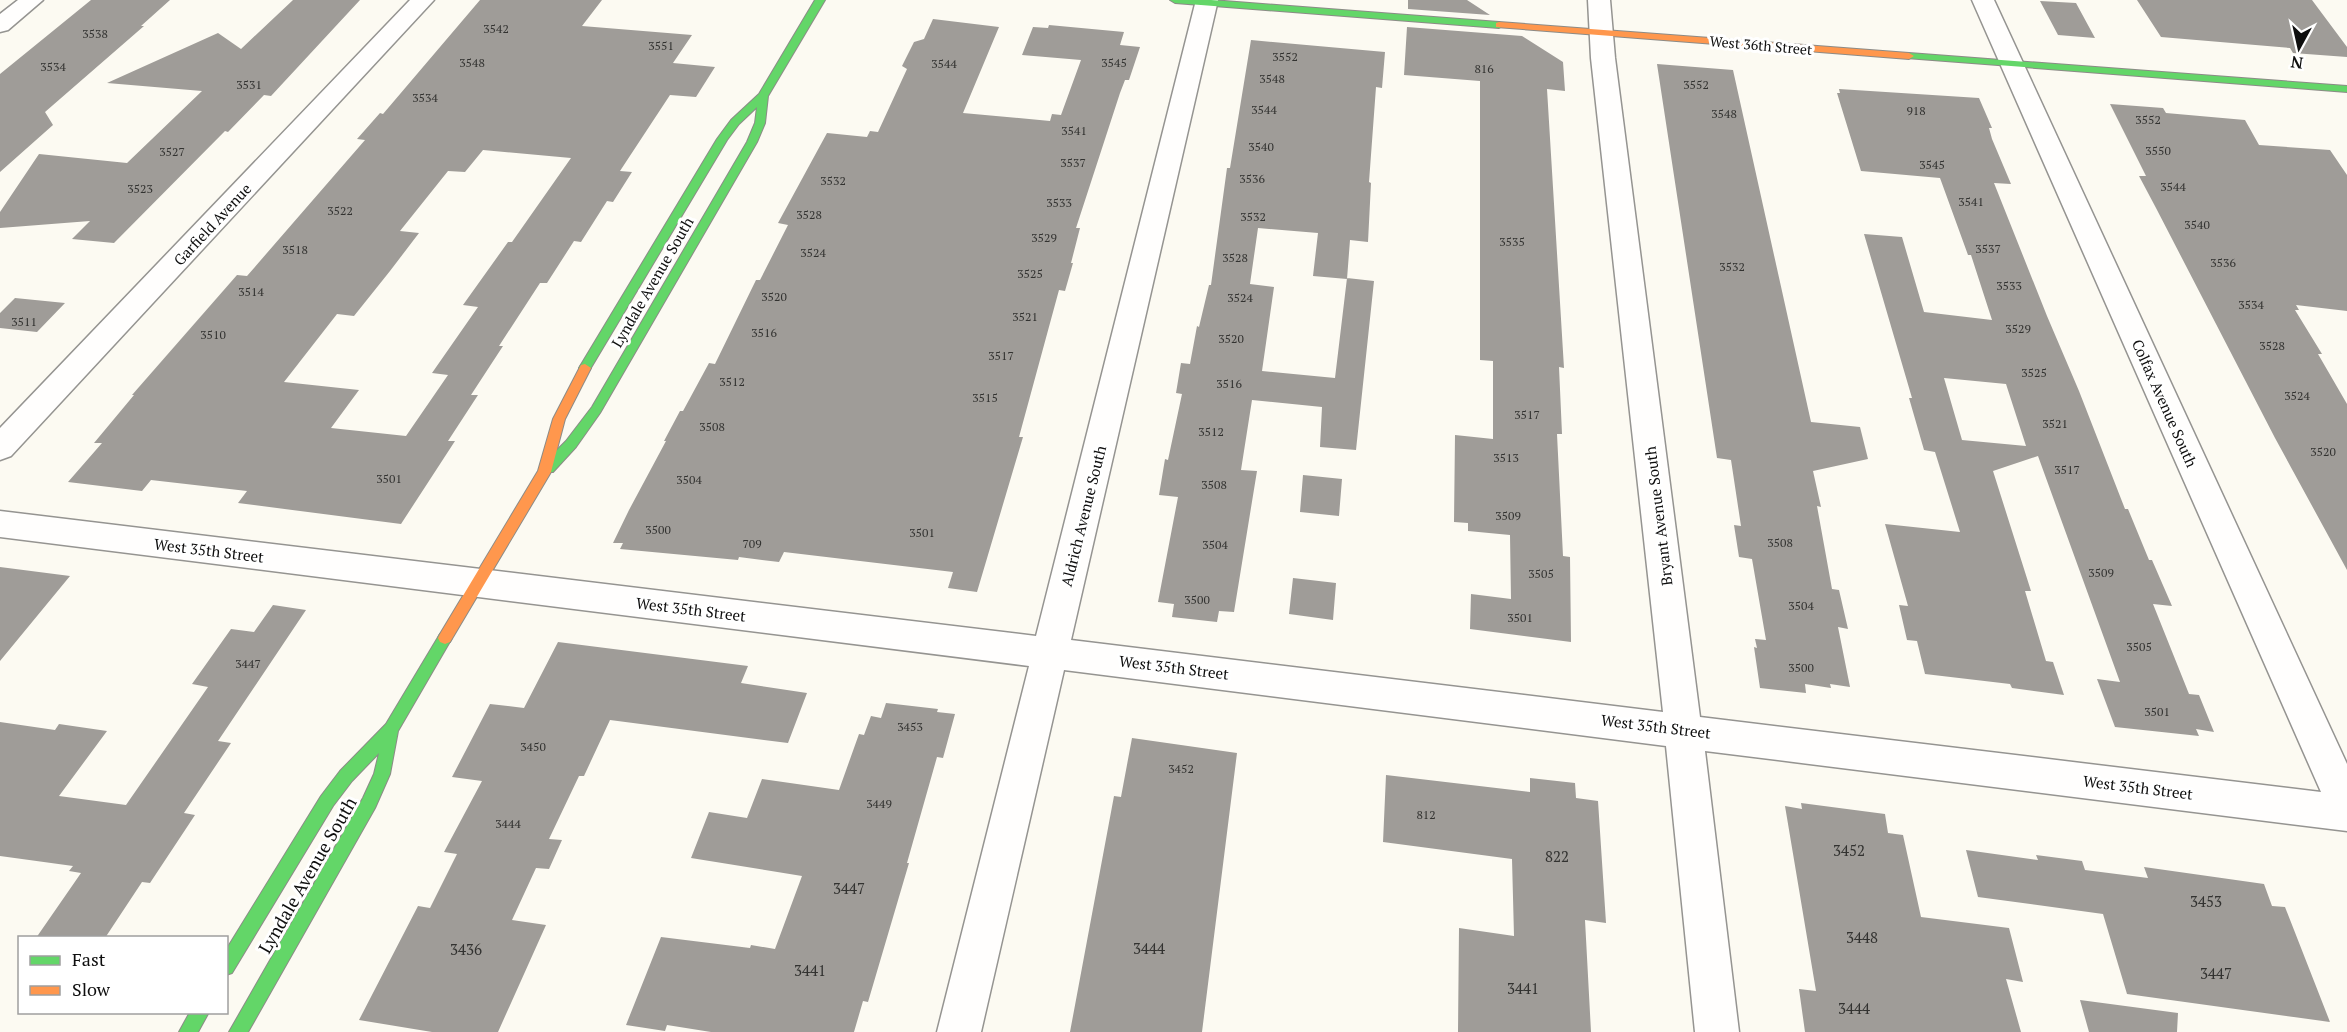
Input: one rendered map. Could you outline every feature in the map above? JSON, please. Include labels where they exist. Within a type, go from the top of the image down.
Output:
[{"type":"main road","name":"Lyndale Avenue South","points":[[544,472],[559,419],[570,394],[723,139],[735,122],[763,96],[820,0]]},
{"type":"main road","name":"West 36th Street","points":[[1196,1],[2347,89]]},
{"type":"main road","name":"Lyndale Avenue South","points":[[228,964],[327,801],[352,770],[391,729],[544,472],[582,430],[604,397],[752,142],[760,123],[763,96]]},
{"type":"main road","name":"Lyndale Avenue South","points":[[238,1032],[369,803],[382,774],[391,729]]},
{"type":"main road","points":[[188,1032],[199,1014]]},
{"type":"street","points":[[0,25],[32,0]]},
{"type":"street","name":"Garfield Avenue","points":[[0,448],[423,0]]},
{"type":"street","name":"Bryant Avenue South","points":[[1599,0],[1718,1032]]},
{"type":"street","name":"Colfax Avenue South","points":[[1983,0],[2347,806]]},
{"type":"street","name":"Aldrich Avenue South","points":[[959,1032],[1050,652],[1196,1]]},
{"type":"street","name":"West 35th Street","points":[[0,524],[2347,813]]},
{"type":"building","points":[[91,0],[170,0],[141,26],[144,26],[45,112],[53,125],[0,172],[0,74]]},
{"type":"building","points":[[293,0],[360,0],[271,96],[264,95],[228,132],[225,131],[114,243],[72,239],[90,221],[0,228],[0,212],[39,154],[127,163],[202,91],[107,83],[218,33],[241,49]]},
{"type":"building","points":[[480,0],[602,0],[582,26],[692,35],[673,63],[715,67],[696,97],[670,95],[620,171],[632,172],[613,202],[607,201],[581,242],[574,241],[547,283],[540,283],[499,346],[503,346],[471,395],[478,395],[448,441],[455,441],[401,524],[238,503],[247,491],[151,480],[142,491],[68,482],[102,443],[94,443],[134,395],[132,395],[237,275],[247,276],[365,140],[357,139],[380,113],[383,114]],"holes":[[[483,150],[571,158],[512,242],[508,242],[463,305],[478,307],[432,373],[448,375],[406,436],[331,428],[359,390],[284,382],[337,314],[354,316],[390,271],[419,233],[400,231],[448,171],[465,172]]]},
{"type":"building","points":[[1408,0],[1467,0],[1490,15],[1408,9]]},
{"type":"building","points":[[2137,0],[2312,0],[2347,47],[2347,57],[2293,53],[2290,48],[2161,37]]},
{"type":"building","points":[[2040,1],[2076,3],[2095,38],[2058,35]]},
{"type":"building","points":[[933,19],[999,27],[963,113],[1050,121],[1052,114],[1061,115],[1081,60],[1022,55],[1033,27],[1048,28],[1049,25],[1124,32],[1120,45],[1140,47],[1129,80],[1125,80],[1120,93],[1076,228],[1080,228],[1071,263],[1073,263],[1065,291],[1059,290],[1019,437],[1023,437],[977,592],[948,588],[953,572],[784,552],[779,562],[620,549],[623,543],[613,543],[629,510],[680,411],[683,411],[709,363],[715,364],[756,280],[760,280],[788,225],[778,223],[827,133],[867,137],[870,131],[878,132],[907,69],[902,66],[914,42],[924,39]]},
{"type":"building","points":[[1407,27],[1522,36],[1563,62],[1565,91],[1547,89],[1564,368],[1559,367],[1562,434],[1557,434],[1563,556],[1570,557],[1571,642],[1470,629],[1471,594],[1511,599],[1510,535],[1468,531],[1468,523],[1454,522],[1455,435],[1493,439],[1493,361],[1480,360],[1480,81],[1404,75]]},
{"type":"building","points":[[1251,40],[1385,52],[1382,88],[1376,87],[1369,182],[1371,183],[1368,242],[1350,240],[1347,278],[1374,281],[1356,450],[1320,447],[1322,407],[1252,400],[1241,470],[1257,471],[1234,612],[1219,611],[1217,622],[1172,617],[1174,604],[1158,602],[1178,497],[1159,495],[1165,459],[1168,460],[1182,394],[1176,393],[1181,363],[1190,364],[1197,326],[1199,327],[1209,285],[1211,285],[1227,168],[1230,168]],"holes":[[[1258,228],[1318,233],[1313,276],[1347,279],[1335,378],[1262,371],[1274,287],[1250,284]]]},
{"type":"building","points":[[1657,64],[1733,70],[1811,422],[1860,427],[1868,459],[1813,471],[1821,507],[1817,506],[1832,589],[1839,590],[1848,629],[1838,627],[1850,687],[1830,684],[1831,688],[1805,684],[1806,693],[1760,688],[1754,647],[1757,648],[1755,639],[1766,640],[1752,559],[1739,557],[1734,525],[1741,526],[1731,460],[1717,458]]},
{"type":"building","points":[[1839,89],[1979,98],[1992,128],[1989,128],[1992,139],[2011,184],[1994,183],[2125,509],[2128,509],[2149,560],[2152,560],[2172,606],[2153,604],[2189,694],[2199,695],[2214,732],[2196,729],[2199,736],[2115,727],[2097,679],[2120,682],[2038,456],[1993,471],[2031,591],[2025,591],[2046,661],[2053,662],[2064,695],[2012,688],[2010,684],[1925,674],[1917,641],[1907,640],[1899,605],[1908,606],[1885,524],[1960,532],[1935,452],[1924,450],[1909,398],[1912,398],[1864,234],[1902,237],[1924,312],[1992,320],[1971,255],[1968,255],[1940,178],[1861,171],[1837,93],[1840,93]],"holes":[[[1944,378],[2006,384],[2026,446],[1962,440]]]},
{"type":"building","points":[[2110,104],[2163,108],[2166,113],[2245,120],[2259,145],[2330,150],[2347,175],[2347,311],[2296,305],[2299,310],[2295,310],[2322,354],[2318,354],[2347,404],[2347,570],[2275,438],[2139,176],[2146,176]]},
{"type":"building","points":[[15,298],[65,303],[37,332],[0,328],[0,313]]},
{"type":"building","points":[[1303,475],[1342,479],[1339,516],[1300,512]]},
{"type":"building","points":[[0,567],[70,576],[0,661]]},
{"type":"building","points":[[1293,578],[1336,583],[1333,620],[1289,614]]},
{"type":"building","points":[[273,605],[306,610],[218,741],[231,743],[184,813],[195,815],[150,883],[142,882],[106,936],[37,936],[81,873],[69,871],[73,866],[0,856],[0,722],[55,730],[59,724],[107,731],[59,796],[126,805],[208,687],[192,684],[231,629],[254,632]]},
{"type":"building","points":[[558,642],[748,666],[741,683],[807,693],[788,743],[610,720],[584,776],[579,776],[549,839],[562,840],[549,869],[536,868],[512,920],[546,925],[498,1032],[432,1032],[359,1020],[418,906],[430,908],[457,854],[444,852],[482,781],[452,777],[490,704],[524,708]]},
{"type":"building","points":[[886,703],[938,709],[937,712],[955,714],[943,758],[937,757],[868,1002],[863,1001],[854,1032],[711,1032],[667,1025],[665,1031],[626,1025],[661,937],[775,949],[802,876],[691,858],[709,812],[747,818],[762,779],[839,790],[859,734],[864,735],[871,716],[881,718]]},
{"type":"building","points":[[1132,738],[1237,753],[1202,1032],[1070,1032],[1114,796],[1121,797]]},
{"type":"building","points":[[1386,775],[1530,792],[1530,778],[1575,783],[1576,798],[1598,801],[1606,923],[1585,920],[1591,1032],[1458,1032],[1459,928],[1514,936],[1512,859],[1383,842]]},
{"type":"building","points":[[1801,803],[1885,814],[1888,833],[1903,835],[1921,917],[2009,928],[2023,982],[2006,979],[2021,1032],[1805,1032],[1799,989],[1816,991],[1785,806],[1802,809]]},
{"type":"building","points":[[1966,850],[2038,860],[2036,855],[2082,861],[2085,870],[2148,878],[2144,867],[2264,884],[2272,906],[2285,907],[2330,1022],[2127,994],[2103,914],[1978,897]]},
{"type":"building","points":[[2080,1000],[2178,1013],[2177,1032],[2089,1032]]},
{"type":"traffic: fast","points":[[585,368],[722,139],[735,122],[763,96],[820,0]]},
{"type":"traffic: fast","points":[[1175,0],[1499,25]]},
{"type":"traffic: fast","points":[[1909,56],[2347,89]]},
{"type":"traffic: fast","points":[[548,468],[571,444],[596,410],[752,142],[760,123],[763,96]]},
{"type":"traffic: fast","points":[[228,964],[327,801],[346,776],[391,729],[445,638]]},
{"type":"traffic: fast","points":[[238,1032],[369,803],[382,774],[391,729]]},
{"type":"traffic: fast","points":[[188,1032],[199,1014]]},
{"type":"traffic: slow","points":[[1499,25],[1909,56]]},
{"type":"traffic: slow","points":[[445,638],[544,472],[559,419],[585,368]]}]
